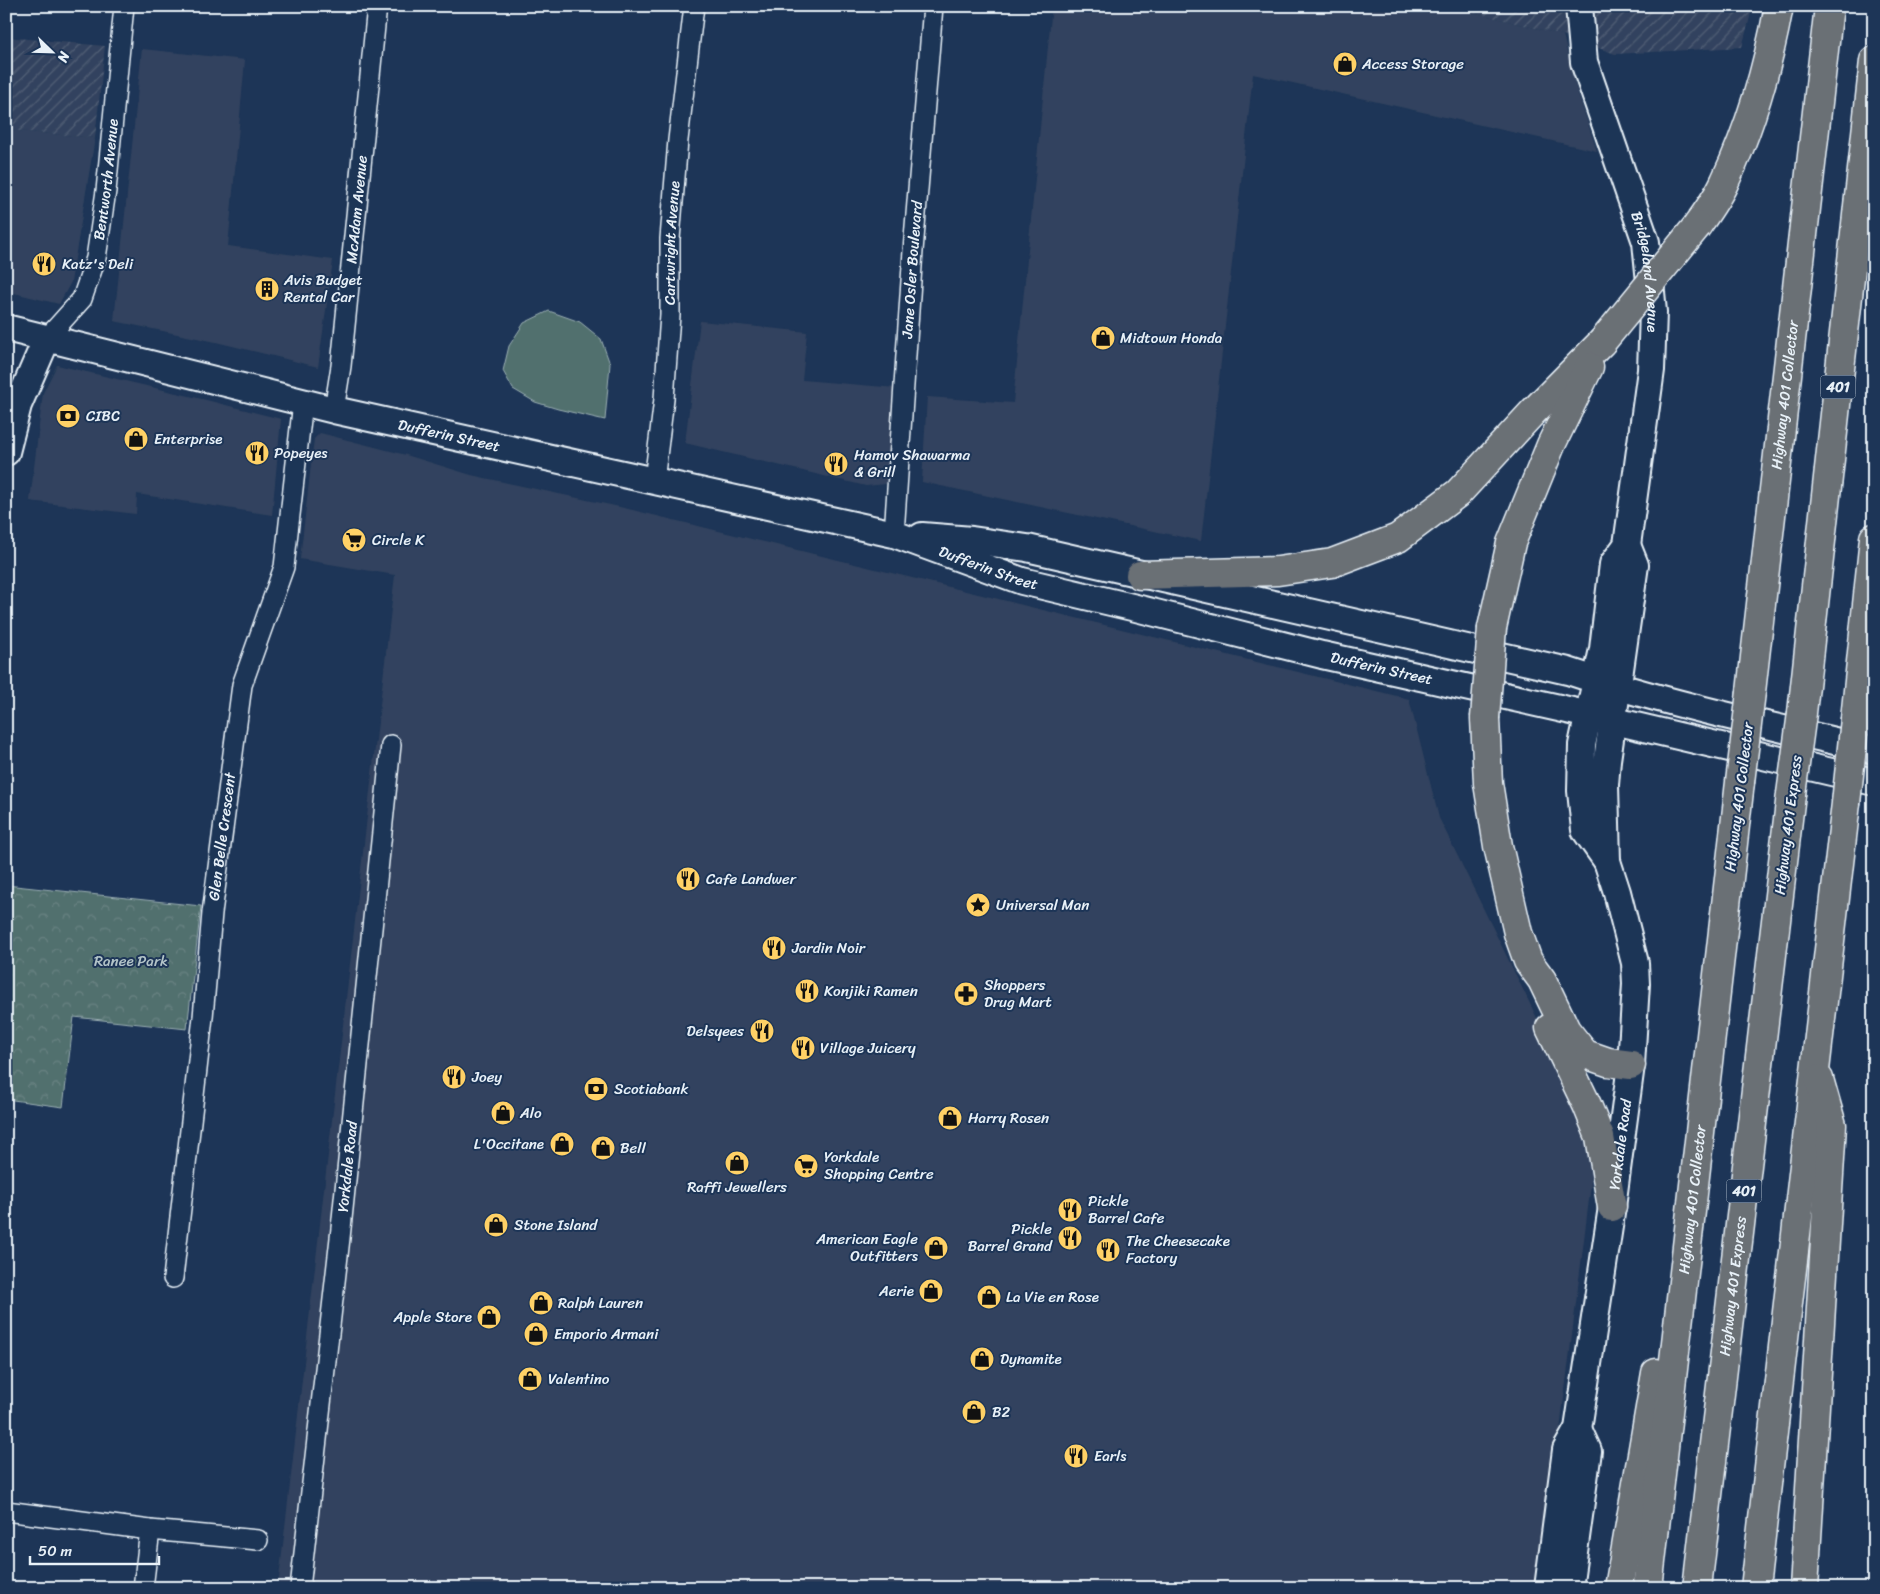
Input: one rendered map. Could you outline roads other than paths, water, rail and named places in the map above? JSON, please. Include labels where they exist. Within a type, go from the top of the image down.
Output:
[{"type":"highway","points":[[1140,575],[1287,569],[1332,563],[1398,538],[1458,493],[1533,412],[1602,342],[1698,226],[1725,182],[1749,123],[1774,36],[1779,6]]},
{"type":"highway","name":"Highway 401 Collector","points":[[1648,1588],[1829,6]]},
{"type":"highway","name":"Highway 401 Express","points":[[1697,1588],[1802,713],[1874,61]]},
{"type":"highway","points":[[1602,342],[1551,445],[1511,543],[1492,628],[1485,718],[1488,783],[1498,846],[1518,933],[1528,961],[1542,980],[1566,1030],[1585,1054],[1608,1062],[1631,1065]]},
{"type":"highway","points":[[1755,1588],[1846,803],[1874,538]]},
{"type":"highway","points":[[1528,961],[1529,982],[1587,1105],[1600,1137],[1612,1207]]},
{"type":"highway","points":[[1804,1588],[1832,1124],[1815,1067]]},
{"type":"highway","points":[[1618,1588],[1699,1135]]},
{"type":"main road","name":"Bridgeland Avenue","points":[[1579,6],[1584,62],[1646,242],[1653,312],[1652,370],[1627,545],[1613,564],[1602,649],[1606,684]]},
{"type":"main road","name":"Dufferin Street","points":[[6,328],[334,410],[894,534],[1022,581],[1322,655],[1874,782]]},
{"type":"main road","points":[[6,452],[18,405],[47,338]]},
{"type":"main road","name":"Dufferin Street","points":[[894,534],[972,540],[1026,548],[1514,658],[1568,671],[1606,684],[1719,714],[1874,750]]},
{"type":"main road","name":"Yorkdale Road","points":[[1606,684],[1588,715],[1582,745],[1581,768],[1585,830],[1607,860]]},
{"type":"main road","name":"Yorkdale Road","points":[[1548,1588],[1566,1450],[1578,1429],[1612,1207],[1631,1065],[1636,984],[1635,963],[1607,860],[1606,770],[1612,721],[1606,684]]},
{"type":"main road","points":[[1569,1588],[1588,1452],[1578,1429]]},
{"type":"street","name":"Bentworth Avenue","points":[[47,338],[82,299],[96,258],[106,191],[124,6]]},
{"type":"street","name":"McAdam Avenue","points":[[334,410],[341,366],[377,6]]},
{"type":"street","name":"Cartwright Avenue","points":[[642,478],[664,399],[670,314],[670,239],[678,140],[694,6]]},
{"type":"street","name":"Jane Osler Boulevard","points":[[894,534],[913,261],[934,6]]},
{"type":"street","name":"Glen Belle Crescent","points":[[173,1278],[202,1026],[212,913],[242,685],[284,566],[303,402]]},
{"type":"street","name":"Yorkdale Road","points":[[300,1588],[345,1191],[391,745]]},
{"type":"street","points":[[6,1511],[150,1530],[258,1540]]},
{"type":"street","points":[[143,1588],[150,1530]]},
{"type":"place","name":"Access Storage","points":[[1345,64]]},
{"type":"place","name":"Katz's Deli","points":[[44,264]]},
{"type":"place","name":"Avis Budget Rental Car","points":[[267,289]]},
{"type":"place","name":"Midtown Honda","points":[[1103,338]]},
{"type":"place","name":"CIBC","points":[[68,416]]},
{"type":"place","name":"Enterprise","points":[[136,439]]},
{"type":"place","name":"Popeyes","points":[[257,453]]},
{"type":"place","name":"Hamov Shawarma & Grill","points":[[836,464]]},
{"type":"place","name":"Circle K","points":[[354,540]]},
{"type":"place","name":"Cafe Landwer","points":[[688,879]]},
{"type":"place","name":"Universal Man","points":[[978,905]]},
{"type":"place","name":"Jardin Noir","points":[[774,948]]},
{"type":"place","name":"Konjiki Ramen","points":[[807,991]]},
{"type":"place","name":"Shoppers Drug Mart","points":[[966,994]]},
{"type":"place","name":"Delsyees","points":[[762,1031]]},
{"type":"place","name":"Village Juicery","points":[[803,1048]]},
{"type":"place","name":"Joey","points":[[454,1077]]},
{"type":"place","name":"Scotiabank","points":[[596,1089]]},
{"type":"place","name":"Alo","points":[[503,1113]]},
{"type":"place","name":"Harry Rosen","points":[[950,1118]]},
{"type":"place","name":"L'Occitane","points":[[562,1144]]},
{"type":"place","name":"Bell","points":[[603,1148]]},
{"type":"place","name":"Raffi Jewellers","points":[[737,1163]]},
{"type":"place","name":"Yorkdale Shopping Centre","points":[[806,1166]]},
{"type":"place","name":"Pickle Barrel Cafe","points":[[1070,1210]]},
{"type":"place","name":"Stone Island","points":[[496,1225]]},
{"type":"place","name":"Pickle Barrel Grand","points":[[1070,1238]]},
{"type":"place","name":"American Eagle Outfitters","points":[[936,1248]]},
{"type":"place","name":"The Cheesecake Factory","points":[[1108,1250]]},
{"type":"place","name":"Aerie","points":[[931,1291]]},
{"type":"place","name":"La Vie en Rose","points":[[989,1297]]},
{"type":"place","name":"Ralph Lauren","points":[[541,1303]]},
{"type":"place","name":"Apple Store","points":[[489,1317]]},
{"type":"place","name":"Emporio Armani","points":[[536,1334]]},
{"type":"place","name":"Dynamite","points":[[982,1359]]},
{"type":"place","name":"Valentino","points":[[530,1379]]},
{"type":"place","name":"B2","points":[[974,1412]]},
{"type":"place","name":"Earls","points":[[1076,1456]]},
{"type":"park label","name":"Ranee Park","points":[[131,961]]}]
